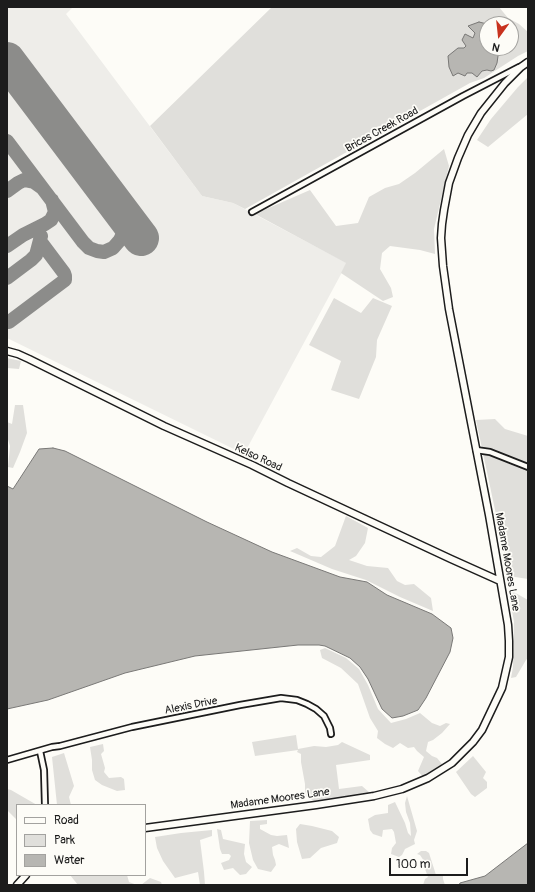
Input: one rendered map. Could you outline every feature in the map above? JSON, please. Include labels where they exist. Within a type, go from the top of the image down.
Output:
[{"type":"street","name":"Madame Moores Lane","points":[[146,828],[316,804],[388,793],[402,789],[434,775],[452,763],[474,742],[482,730],[502,688],[508,657],[508,625],[449,310],[441,238],[449,183],[468,135],[481,113],[505,83],[528,62]]},
{"type":"street","name":"Brices Creek Road","points":[[252,212],[463,96],[518,67],[521,67]]},
{"type":"street","name":"Kelso Road","points":[[7,351],[29,359],[164,426],[252,465],[500,581]]},
{"type":"street","points":[[476,450],[490,452],[528,467]]},
{"type":"street","name":"Alexis Drive","points":[[7,760],[132,727],[281,698],[297,700],[316,709],[324,716],[330,728],[331,734]]},
{"type":"street","points":[[40,751],[44,770],[45,804]]},
{"type":"street","points":[[17,885],[25,876]]},
{"type":"shaded area","points":[[7,7],[73,7],[66,14],[202,196],[233,203],[347,263],[244,454],[7,338]]},
{"type":"green space","points":[[272,7],[499,7],[506,16],[479,16],[479,56],[518,56],[484,78],[470,83],[245,209],[233,203],[202,196],[150,126]]},
{"type":"green space","points":[[519,24],[528,32],[528,51],[519,56]]},
{"type":"green space","points":[[528,77],[528,114],[488,147],[477,140],[491,119]]},
{"type":"green space","points":[[444,149],[449,166],[434,229],[435,254],[420,250],[390,246],[382,253],[380,269],[391,288],[393,297],[383,301],[341,273],[346,263],[255,214],[310,190],[336,226],[358,223],[369,197],[385,188],[399,184]]},
{"type":"green space","points":[[334,298],[361,313],[373,298],[392,306],[377,340],[376,357],[359,399],[331,390],[341,361],[309,345]]},
{"type":"green space","points":[[7,358],[21,361],[19,369],[7,368]]},
{"type":"green space","points":[[15,405],[23,405],[27,433],[13,468],[8,467],[10,446],[7,436],[7,422],[12,424]]},
{"type":"green space","points":[[495,419],[505,429],[528,436],[528,579],[509,576],[476,420]]},
{"type":"green space","points":[[346,516],[368,528],[365,543],[356,556],[349,560],[367,566],[388,568],[397,581],[405,585],[414,584],[431,598],[433,611],[366,580],[332,569],[290,551],[297,548],[311,556],[321,557],[335,546]]},
{"type":"green space","points":[[512,591],[528,600],[528,658],[516,677],[511,678],[513,667],[514,622],[509,594]]},
{"type":"green space","points":[[325,648],[346,658],[359,669],[368,685],[378,709],[391,723],[420,713],[432,723],[440,726],[446,723],[450,724],[442,733],[428,742],[426,751],[437,758],[442,764],[440,768],[424,778],[418,771],[424,757],[414,747],[408,748],[400,743],[393,748],[377,738],[378,731],[370,718],[358,684],[341,668],[322,658],[320,650]]},
{"type":"green space","points":[[296,735],[298,749],[314,746],[326,747],[338,745],[342,742],[370,755],[370,760],[336,765],[339,789],[362,786],[370,793],[316,802],[305,796],[301,754],[297,752],[298,750],[255,756],[252,742]]},
{"type":"green space","points":[[103,744],[104,751],[101,754],[105,768],[104,772],[109,778],[121,777],[124,779],[125,790],[117,791],[102,785],[95,780],[92,770],[90,747]]},
{"type":"green space","points":[[64,753],[74,786],[69,797],[71,804],[57,804],[52,757]]},
{"type":"green space","points":[[473,756],[486,772],[483,778],[487,782],[487,788],[475,797],[471,794],[456,772]]},
{"type":"green space","points":[[7,789],[35,804],[16,804],[16,819],[7,810]]},
{"type":"green space","points":[[407,796],[417,831],[414,840],[415,844],[405,849],[399,857],[391,854],[392,848],[396,843],[392,829],[383,830],[382,837],[373,834],[370,830],[368,819],[375,815],[388,813],[388,805],[395,802],[408,833],[411,836],[410,823],[406,812],[405,803]]},
{"type":"green space","points":[[267,820],[267,824],[260,825],[260,829],[271,835],[287,835],[289,848],[279,844],[272,847],[276,865],[271,872],[258,869],[253,860],[249,843],[250,821]]},
{"type":"green space","points":[[300,824],[332,831],[339,837],[337,843],[321,848],[310,858],[302,859],[297,842],[296,829]]},
{"type":"green space","points":[[217,829],[221,830],[223,839],[245,844],[244,854],[246,862],[252,867],[246,874],[240,875],[233,868],[224,870],[221,863],[229,860],[231,856],[229,854],[222,854]]},
{"type":"green space","points":[[212,830],[212,836],[200,840],[205,885],[200,885],[198,872],[175,878],[163,861],[157,848],[155,837]]},
{"type":"green space","points":[[421,851],[426,851],[429,853],[436,875],[443,874],[445,885],[423,885],[425,879],[428,877],[424,861],[420,855],[417,854]]},
{"type":"green space","points":[[71,876],[127,876],[129,882],[137,885],[78,885]]},
{"type":"green space","points":[[150,878],[161,882],[162,885],[141,885]]},
{"type":"water","points":[[479,22],[479,56],[498,56],[497,63],[494,70],[482,71],[477,77],[472,73],[467,73],[465,76],[458,73],[453,76],[449,67],[448,56],[458,48],[464,48],[466,46],[462,40],[465,34],[473,38],[475,33],[468,26]]},
{"type":"water","points":[[53,448],[65,451],[207,522],[272,552],[340,577],[367,582],[387,595],[432,614],[451,628],[453,638],[450,652],[426,698],[418,710],[403,716],[392,718],[382,709],[368,679],[360,667],[350,658],[325,646],[319,645],[298,645],[195,656],[125,673],[48,700],[7,709],[7,486],[13,489],[39,449]]},
{"type":"water","points":[[528,843],[528,885],[459,885],[460,883],[485,876]]},
{"type":"taxiway","points":[[7,141],[89,248],[104,252],[113,248],[120,240],[129,221]]},
{"type":"taxiway","points":[[7,191],[24,180],[34,182],[41,187]]},
{"type":"taxiway","points":[[7,246],[23,235],[51,220],[55,212],[52,200]]},
{"type":"taxiway","points":[[7,278],[36,255],[41,236]]},
{"type":"taxiway","points":[[9,322],[65,280],[64,273],[40,241]]},
{"type":"runway","points":[[7,60],[141,238]]}]
